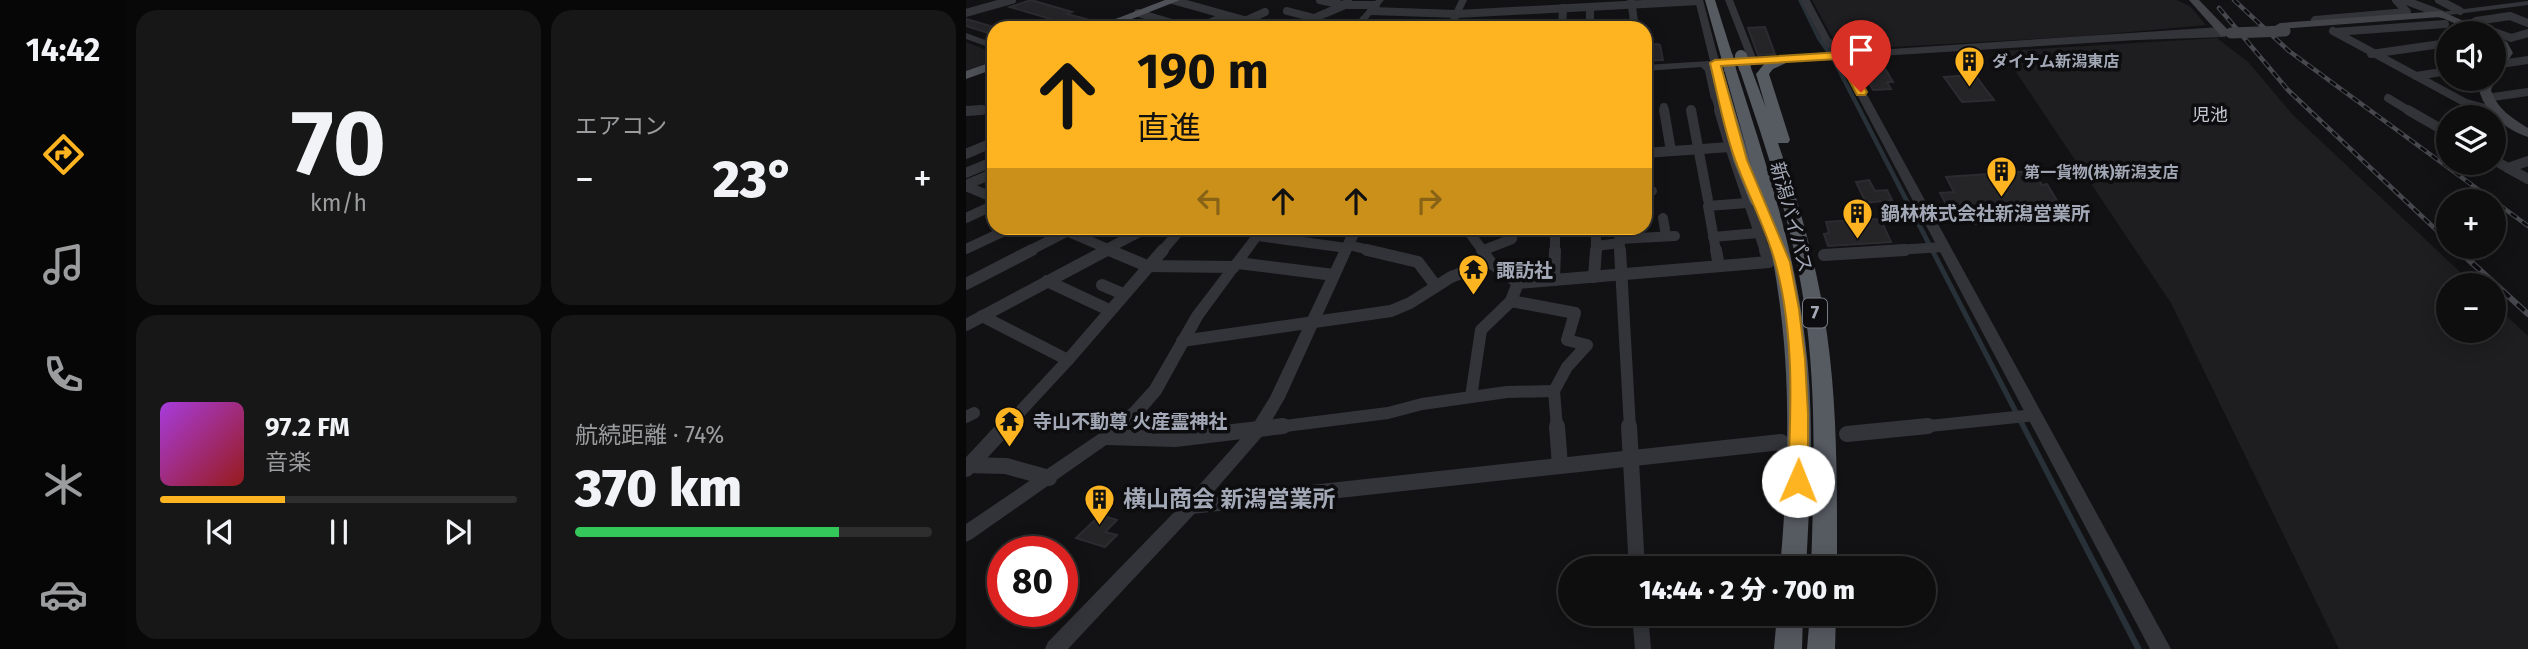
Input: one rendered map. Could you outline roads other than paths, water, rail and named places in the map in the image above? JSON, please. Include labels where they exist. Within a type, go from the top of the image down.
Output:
[{"type":"highway","name":"新潟バイパス","points":[[1710,0],[1734,64],[1777,158],[1809,279],[1825,412],[1824,556]]},
{"type":"highway","name":"新潟バイパス","points":[[1722,0],[1734,64],[1768,196],[1792,309],[1800,414],[1794,556]]},
{"type":"highway","points":[[1734,64],[1769,66],[1784,59]]},
{"type":"highway","points":[[1788,649],[1789,626]]},
{"type":"highway","points":[[1821,649],[1822,626]]},
{"type":"main road","points":[[1118,21],[1174,0]]},
{"type":"main road","points":[[2194,0],[2226,32],[2449,17],[2458,21]]},
{"type":"main road","points":[[966,75],[987,68]]},
{"type":"main road","points":[[2485,91],[2486,98],[2492,105]]},
{"type":"main road","points":[[2506,117],[2527,132]]},
{"type":"street","points":[[966,13],[1021,0]]},
{"type":"street","points":[[1174,0],[1246,21],[1265,12]]},
{"type":"street","points":[[1320,0],[1457,14],[1513,11],[1553,4],[1563,8],[1588,4],[1699,0],[1734,64]]},
{"type":"street","points":[[1454,21],[1463,0]]},
{"type":"street","points":[[1483,12],[1487,0]]},
{"type":"street","points":[[1509,21],[1517,0]]},
{"type":"street","points":[[1728,0],[1734,64]]},
{"type":"street","points":[[1805,0],[1827,41],[1844,55],[1944,247],[2161,649]]},
{"type":"street","points":[[2317,21],[2315,20],[2407,12],[2396,0]]},
{"type":"street","points":[[2404,0],[2449,17]]},
{"type":"street","points":[[2439,0],[2449,17]]},
{"type":"street","points":[[1631,2],[1634,21]]},
{"type":"street","points":[[1307,21],[1346,3]]},
{"type":"street","points":[[2474,105],[2371,54],[2334,31],[2449,17],[2528,3]]},
{"type":"street","points":[[1361,21],[1375,5]]},
{"type":"street","points":[[1562,21],[1563,8]]},
{"type":"street","points":[[1287,11],[1314,18]]},
{"type":"street","points":[[1138,13],[1165,21]]},
{"type":"street","points":[[1214,21],[1226,16]]},
{"type":"street","points":[[2528,23],[2510,16],[2476,21],[2478,26],[2528,44]]},
{"type":"street","points":[[1784,59],[2226,32]]},
{"type":"street","points":[[2506,37],[2528,33]]},
{"type":"street","points":[[966,36],[987,44]]},
{"type":"street","points":[[2371,54],[2436,45]]},
{"type":"street","points":[[2506,65],[2527,61]]},
{"type":"street","points":[[1652,68],[1734,64]]},
{"type":"street","points":[[1471,235],[1484,250],[1490,262],[1518,283],[1769,262],[1747,203],[1709,70],[1734,64]]},
{"type":"street","points":[[2415,76],[2436,73]]},
{"type":"street","points":[[2486,98],[2528,92]]},
{"type":"street","points":[[2388,98],[2436,126]]},
{"type":"street","points":[[966,100],[987,107]]},
{"type":"street","points":[[1664,107],[1671,151]]},
{"type":"street","points":[[966,110],[987,109]]},
{"type":"street","points":[[1691,110],[1708,200]]},
{"type":"street","points":[[966,154],[987,145]]},
{"type":"street","points":[[1652,152],[1730,147]]},
{"type":"street","points":[[2508,168],[2528,160]]},
{"type":"street","points":[[966,173],[987,164]]},
{"type":"street","points":[[2508,168],[2528,179]]},
{"type":"street","points":[[966,186],[987,176]]},
{"type":"street","points":[[966,186],[987,195]]},
{"type":"street","points":[[1719,266],[1708,206],[1747,203]]},
{"type":"street","points":[[966,218],[987,208]]},
{"type":"street","points":[[1596,235],[1596,246],[1619,237],[1670,236],[1663,218]]},
{"type":"street","points":[[1713,236],[1758,233]]},
{"type":"street","points":[[966,249],[996,235]]},
{"type":"street","points":[[966,284],[1059,235]]},
{"type":"street","points":[[1079,235],[1147,267],[1236,265],[1334,275]]},
{"type":"street","points":[[966,325],[1134,235]]},
{"type":"street","points":[[968,467],[1068,360],[1176,235]]},
{"type":"street","points":[[966,534],[1106,438],[1156,390],[1182,341],[1258,235]]},
{"type":"street","points":[[1277,235],[1418,262],[1436,286]]},
{"type":"street","points":[[1055,649],[1191,506],[1258,430],[1278,398],[1353,235]]},
{"type":"street","points":[[1484,250],[1512,239],[1513,235]]},
{"type":"street","points":[[1554,280],[1555,235]]},
{"type":"street","points":[[1619,237],[1636,556]]},
{"type":"street","points":[[1824,255],[1944,247]]},
{"type":"street","points":[[1594,277],[1596,249]]},
{"type":"street","points":[[1182,341],[1391,312],[1409,306],[1457,274],[1490,262]]},
{"type":"street","points":[[1046,281],[1109,310]]},
{"type":"street","points":[[1471,397],[1481,330],[1511,301],[1518,283]]},
{"type":"street","points":[[1102,285],[1123,294]]},
{"type":"street","points":[[1511,301],[1575,313],[1567,340],[1587,345],[1567,368],[1554,391],[1560,466]]},
{"type":"street","points":[[982,316],[1068,360]]},
{"type":"street","points":[[1106,438],[1175,439],[1388,413],[1422,404],[1507,392],[1554,391]]},
{"type":"street","points":[[1847,434],[2035,415]]},
{"type":"street","points":[[1191,506],[1781,442]]},
{"type":"street","points":[[968,467],[1006,466],[1049,478]]},
{"type":"street","points":[[1641,626],[1643,649]]},
{"type":"railway","points":[[2234,0],[2289,51],[2528,226]]},
{"type":"railway","points":[[2219,8],[2288,90],[2436,230]]},
{"type":"railway","points":[[2468,259],[2528,314]]},
{"type":"place","name":"ダイナム新潟東店","points":[[1969,88]]},
{"type":"place","name":"第一貨物(株)新潟支店","points":[[2001,199]]},
{"type":"place","name":"鍋林株式会社新潟営業所","points":[[1858,240]]},
{"type":"place","name":"諏訪社","points":[[1473,297]]},
{"type":"place","name":"寺山不動尊 火産霊神社","points":[[1010,448]]},
{"type":"place","name":"横山商会 新潟営業所","points":[[1100,526]]},
{"type":"district","name":"児池","points":[[2210,115]]}]
